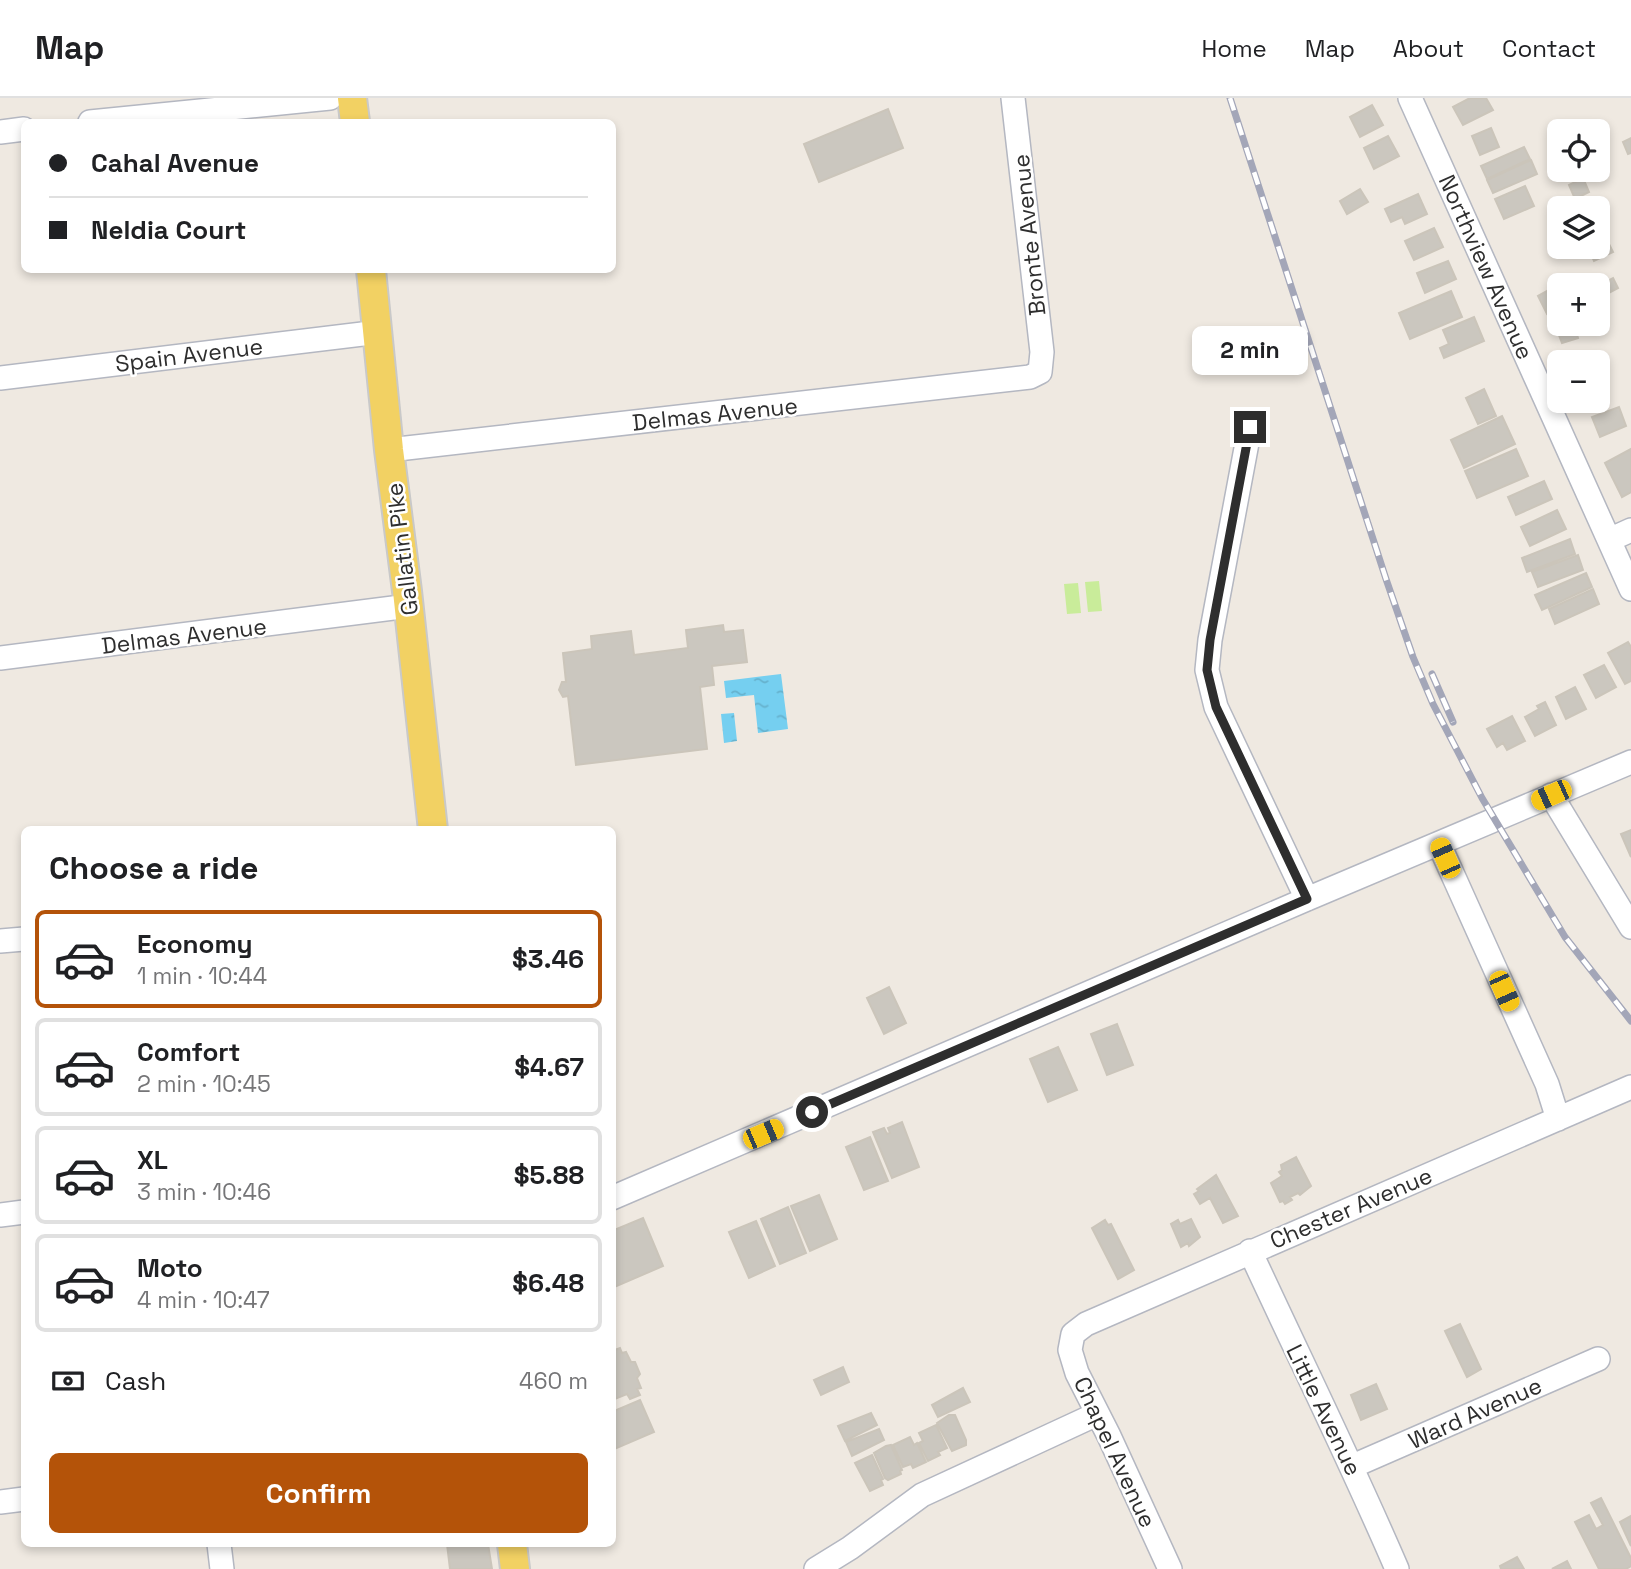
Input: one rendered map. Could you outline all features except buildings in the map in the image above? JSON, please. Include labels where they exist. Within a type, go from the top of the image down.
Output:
[{"type":"main road","points":[[352,98],[355,119]]},
{"type":"main road","name":"Gallatin Pike","points":[[372,273],[389,450],[433,826]]},
{"type":"main road","points":[[512,1547],[515,1569]]},
{"type":"street","points":[[120,119],[330,98]]},
{"type":"street","name":"Bronte Avenue","points":[[1013,98],[1042,352],[1040,372]]},
{"type":"street","name":"Northview Avenue","points":[[1410,98],[1631,589]]},
{"type":"street","points":[[0,132],[21,129]]},
{"type":"street","name":"Spain Avenue","points":[[0,378],[379,332]]},
{"type":"street","name":"Delmas Avenue","points":[[389,450],[855,398],[1030,377],[1040,372]]},
{"type":"street","points":[[1250,427],[1210,640],[1207,670],[1216,707],[1307,899]]},
{"type":"street","points":[[1609,540],[1631,530]]},
{"type":"street","name":"Delmas Avenue","points":[[0,658],[409,606]]},
{"type":"street","points":[[616,1196],[1631,762]]},
{"type":"street","points":[[1551,795],[1631,927]]},
{"type":"street","points":[[1439,844],[1547,1084],[1558,1119]]},
{"type":"street","points":[[0,941],[21,939]]},
{"type":"street","name":"Chester Avenue","points":[[1073,1334],[1086,1324],[1250,1251],[1631,1087]]},
{"type":"street","points":[[0,1215],[21,1212]]},
{"type":"street","name":"Little Avenue","points":[[1250,1251],[1296,1352],[1353,1466],[1397,1569]]},
{"type":"street","name":"Chapel Avenue","points":[[1073,1334],[1070,1350],[1073,1361],[1170,1569]]},
{"type":"street","name":"Ward Avenue","points":[[1353,1466],[1598,1359]]},
{"type":"street","points":[[816,1569],[922,1495],[1097,1414]]},
{"type":"street","points":[[0,1502],[21,1499]]},
{"type":"street","points":[[219,1547],[222,1569]]},
{"type":"green space","points":[[1099,581],[1102,611],[1088,612],[1085,582]]},
{"type":"green space","points":[[1078,583],[1081,613],[1067,614],[1064,584]]},
{"type":"water","points":[[781,674],[788,729],[758,733],[754,695],[726,698],[724,681]]},
{"type":"water","points":[[734,713],[737,741],[724,743],[721,714]]},
{"type":"railway","points":[[1230,98],[1386,579],[1413,657],[1433,704],[1482,798],[1565,937],[1631,1021]]},
{"type":"railway","points":[[1432,674],[1453,722]]},
{"type":"route","points":[[812,1112],[1307,899],[1216,707],[1207,670],[1210,640],[1250,427]]}]
